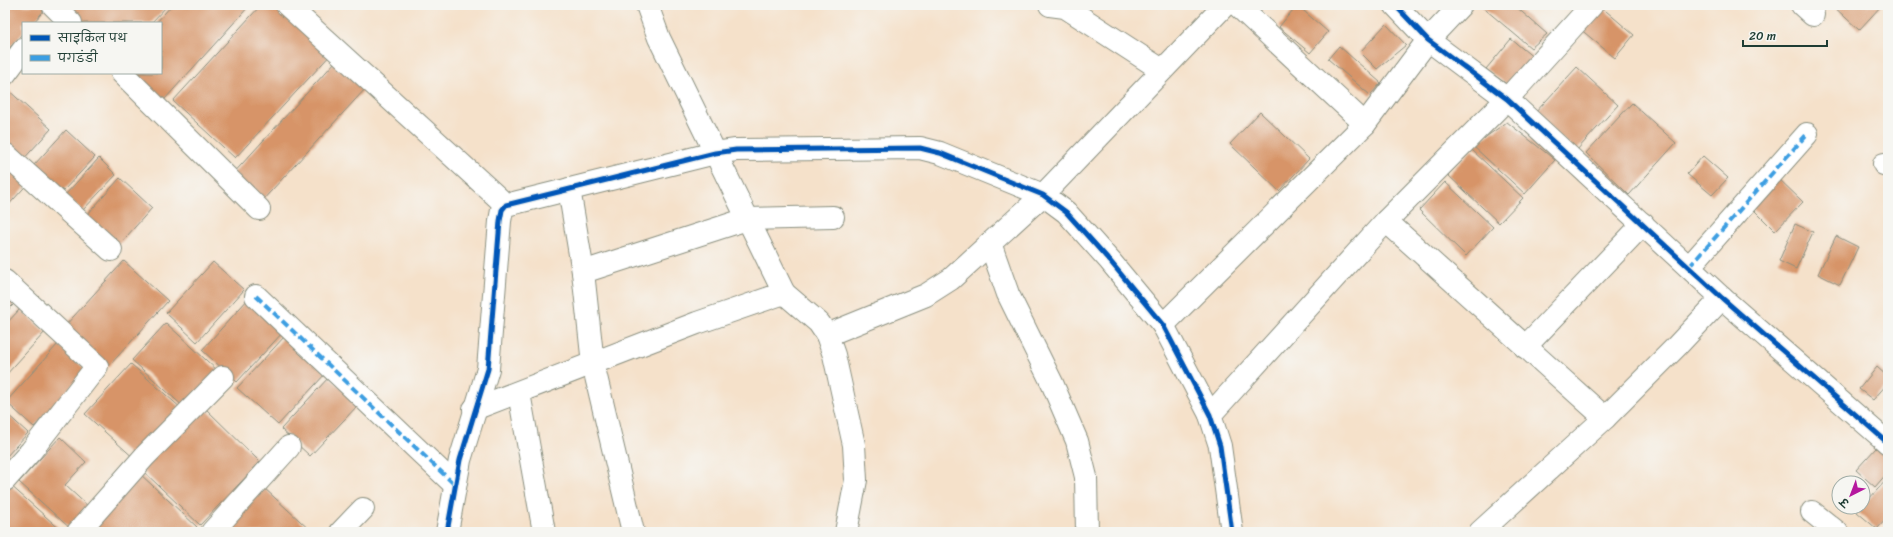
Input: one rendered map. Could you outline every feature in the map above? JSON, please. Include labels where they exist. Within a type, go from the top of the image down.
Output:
[{"type":"street","points":[[287,5],[506,205]]},
{"type":"street","points":[[647,5],[659,38],[784,293],[811,315],[819,323],[827,335],[834,355],[854,445],[856,480],[846,532]]},
{"type":"street","points":[[1050,5],[1065,6],[1162,70]]},
{"type":"street","points":[[827,335],[926,295],[951,279],[1043,195],[1225,5]]},
{"type":"street","points":[[1237,5],[1365,124]]},
{"type":"street","points":[[1395,5],[1428,40],[1507,99],[1722,298],[1888,443]]},
{"type":"street","points":[[1163,325],[1365,124],[1428,40],[1461,5]]},
{"type":"street","points":[[1210,415],[1386,221],[1507,99],[1592,5]]},
{"type":"street","points":[[5,74],[22,51]]},
{"type":"street","points":[[123,74],[259,209]]},
{"type":"street","points":[[1689,267],[1807,134]]},
{"type":"street","points":[[447,532],[460,460],[474,409],[488,369],[500,221],[502,210],[506,205],[715,153],[736,150],[920,148],[940,153],[1043,195],[1066,212],[1110,260],[1163,325],[1210,415],[1220,446],[1232,532]]},
{"type":"street","points":[[5,154],[111,250]]},
{"type":"street","points":[[569,189],[583,272],[593,364],[633,532]]},
{"type":"street","points":[[583,272],[747,219],[833,217]]},
{"type":"street","points":[[1386,221],[1605,418]]},
{"type":"street","points":[[1525,347],[1643,224]]},
{"type":"street","points":[[990,243],[1008,294],[1052,383],[1077,441],[1086,477],[1087,532]]},
{"type":"street","points":[[5,281],[97,366],[31,451],[5,480]]},
{"type":"street","points":[[474,409],[519,393],[697,323],[784,293]]},
{"type":"street","points":[[256,296],[456,485]]},
{"type":"street","points":[[1480,532],[1605,418],[1722,298]]},
{"type":"street","points":[[78,532],[145,456],[223,377]]},
{"type":"street","points":[[519,393],[544,532]]},
{"type":"street","points":[[212,532],[289,447]]},
{"type":"street","points":[[341,532],[363,509]]},
{"type":"street","points":[[1812,512],[1837,532]]},
{"type":"building","points":[[5,5],[48,6],[34,22],[22,22],[22,34],[5,53]]},
{"type":"building","points":[[73,5],[168,5],[152,22],[76,22],[66,13]]},
{"type":"building","points":[[172,5],[250,5],[164,100],[135,74],[162,74],[162,22],[157,22]]},
{"type":"building","points":[[261,5],[284,5],[334,51],[235,158],[173,101]]},
{"type":"building","points":[[1297,5],[1328,32],[1310,53],[1279,27]]},
{"type":"building","points":[[1480,5],[1514,5],[1547,34],[1531,48]]},
{"type":"building","points":[[1599,5],[1634,35],[1615,58],[1579,28]]},
{"type":"building","points":[[1832,5],[1882,5],[1859,30]]},
{"type":"building","points":[[1386,24],[1406,45],[1377,69],[1360,52]]},
{"type":"building","points":[[1511,39],[1534,58],[1508,85],[1486,69]]},
{"type":"building","points":[[1339,46],[1381,83],[1370,95],[1328,59]]},
{"type":"building","points":[[336,61],[366,88],[260,203],[231,176]]},
{"type":"building","points":[[1577,67],[1618,105],[1576,151],[1534,114]]},
{"type":"building","points":[[5,87],[51,129],[20,163],[5,149]]},
{"type":"building","points":[[1632,103],[1676,143],[1629,195],[1586,153]]},
{"type":"building","points":[[1260,112],[1309,159],[1279,191],[1230,144]]},
{"type":"building","points":[[1507,122],[1555,160],[1525,194],[1473,146]]},
{"type":"building","points":[[66,130],[95,157],[63,191],[34,165]]},
{"type":"building","points":[[1472,150],[1523,198],[1499,223],[1448,175]]},
{"type":"building","points":[[5,156],[31,180],[5,209]]},
{"type":"building","points":[[1703,156],[1728,178],[1712,195],[1687,174]]},
{"type":"building","points":[[99,158],[116,175],[82,211],[65,195]]},
{"type":"building","points":[[1776,176],[1803,202],[1775,231],[1748,204]]},
{"type":"building","points":[[120,178],[152,208],[118,246],[86,216]]},
{"type":"building","points":[[1445,182],[1493,227],[1466,256],[1419,210]]},
{"type":"building","points":[[1795,224],[1813,232],[1796,269],[1779,261]]},
{"type":"building","points":[[1836,236],[1858,247],[1840,285],[1818,274]]},
{"type":"building","points":[[124,261],[168,301],[108,367],[64,327]]},
{"type":"building","points":[[213,262],[244,290],[197,342],[166,313]]},
{"type":"building","points":[[5,295],[14,304],[5,313]]},
{"type":"building","points":[[249,298],[284,331],[237,382],[202,350]]},
{"type":"building","points":[[20,309],[45,332],[5,376],[5,325]]},
{"type":"building","points":[[166,323],[219,372],[186,409],[132,360]]},
{"type":"building","points":[[285,336],[326,373],[278,425],[237,388]]},
{"type":"building","points":[[58,344],[86,370],[34,427],[6,402]]},
{"type":"building","points":[[131,364],[182,409],[136,460],[85,414]]},
{"type":"building","points":[[1877,367],[1888,377],[1888,383],[1873,400],[1859,389]]},
{"type":"building","points":[[329,377],[359,404],[310,456],[281,429]]},
{"type":"building","points":[[201,404],[260,462],[200,525],[140,468]]},
{"type":"building","points":[[5,412],[28,433],[5,458]]},
{"type":"building","points":[[60,437],[86,462],[65,485],[91,509],[72,530],[19,482]]},
{"type":"building","points":[[1876,448],[1888,458],[1888,472],[1875,487],[1871,483],[1871,475],[1862,475],[1856,470]]},
{"type":"building","points":[[139,473],[197,527],[192,532],[93,532],[89,528]]},
{"type":"building","points":[[1888,478],[1888,517],[1877,529],[1861,515],[1871,515],[1871,497]]},
{"type":"building","points":[[9,484],[63,532],[5,532],[5,488]]},
{"type":"building","points":[[263,487],[312,532],[222,532]]},
{"type":"marked path","points":[[1689,267],[1807,134]]},
{"type":"marked path","points":[[256,296],[455,485]]},
{"type":"cycle path","points":[[1395,5],[1428,40],[1507,99],[1722,298],[1888,443]]},
{"type":"cycle path","points":[[447,532],[460,460],[488,369],[500,221],[502,210],[506,205],[715,153],[736,150],[920,148],[940,153],[1043,195],[1066,212],[1110,261],[1163,325],[1210,415],[1220,446],[1232,532]]}]
